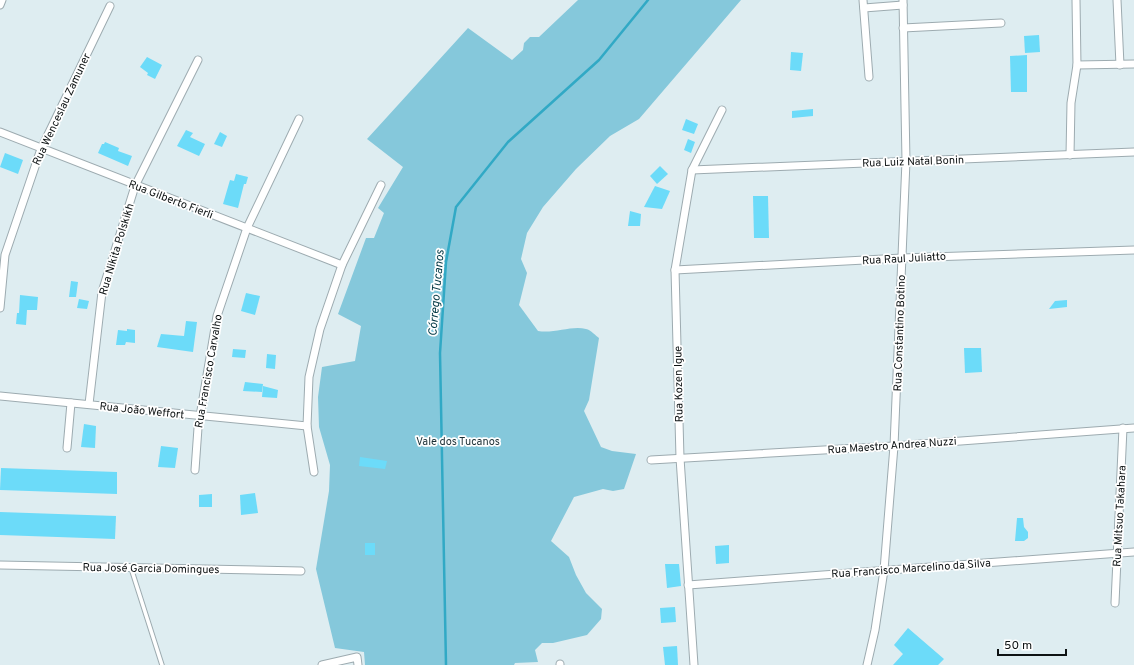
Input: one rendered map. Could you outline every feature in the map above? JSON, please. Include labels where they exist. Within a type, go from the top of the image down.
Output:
[{"type":"street","points":[[0,5],[2,0]]},
{"type":"street","points":[[863,0],[869,77]]},
{"type":"street","points":[[1070,155],[1071,103],[1077,66],[1076,0]]},
{"type":"street","points":[[1117,0],[1120,65]]},
{"type":"street","points":[[864,8],[903,3]]},
{"type":"street","name":"Rua Constantino Botino","points":[[867,665],[875,630],[884,570],[894,446],[906,161],[903,3]]},
{"type":"street","name":"Rua Wenceslau Zamuner","points":[[0,308],[5,255],[41,149],[110,6]]},
{"type":"street","points":[[903,28],[1001,23]]},
{"type":"street","name":"Rua Nikita Polskikh","points":[[89,404],[102,292],[135,186],[198,60]]},
{"type":"street","points":[[1077,66],[1134,64]]},
{"type":"street","name":"Rua Kozen Igue","points":[[694,665],[680,458],[675,270],[692,170],[722,110]]},
{"type":"street","name":"Rua Francisco Carvalho","points":[[195,470],[200,417],[217,316],[247,228],[299,120]]},
{"type":"street","name":"Rua Gilberto Fierli","points":[[0,132],[135,186],[342,265]]},
{"type":"street","name":"Rua Luiz Natal Bonin","points":[[692,170],[1134,152]]},
{"type":"street","points":[[314,472],[307,426],[309,377],[320,329],[342,265],[381,185]]},
{"type":"street","name":"Rua Raul Juliatto","points":[[675,270],[902,258],[1134,250]]},
{"type":"street","name":"Rua João Weffort","points":[[0,396],[89,404],[200,417],[307,426]]},
{"type":"street","points":[[67,448],[71,403]]},
{"type":"street","name":"Rua Mitsuo Takahara","points":[[1115,603],[1123,428]]},
{"type":"street","name":"Rua Maestro Andrea Nuzzi","points":[[651,460],[894,446],[1134,428]]},
{"type":"street","name":"Rua Francisco Marcelino da Silva","points":[[688,585],[1134,552]]},
{"type":"street","name":"Rua José Garcia Domingues","points":[[0,566],[301,571]]},
{"type":"street","points":[[322,665],[357,657],[358,665]]},
{"type":"lane","points":[[131,568],[162,665]]},
{"type":"green space","name":"Vale dos Tucanos","points":[[578,0],[741,0],[639,119],[610,136],[576,169],[543,207],[527,233],[521,259],[527,273],[519,305],[538,331],[544,332],[581,328],[590,331],[599,338],[589,400],[584,411],[601,447],[612,451],[636,454],[624,489],[613,491],[603,489],[574,497],[551,541],[569,557],[576,575],[586,593],[602,609],[601,619],[587,635],[553,643],[542,643],[535,650],[538,662],[515,663],[514,665],[365,665],[364,652],[335,648],[316,569],[329,491],[330,465],[319,427],[318,397],[322,367],[355,361],[361,326],[338,314],[366,238],[374,238],[384,213],[378,208],[403,167],[367,139],[468,28],[512,60],[523,50],[524,43],[530,37],[539,37]]},
{"type":"building","points":[[1039,35],[1040,52],[1025,53],[1024,36]]},
{"type":"building","points":[[791,52],[803,53],[801,71],[790,70]]},
{"type":"building","points":[[1027,55],[1027,92],[1011,92],[1010,56]]},
{"type":"building","points":[[147,57],[162,65],[155,79],[147,75],[148,73],[140,67]]},
{"type":"building","points":[[813,109],[813,116],[792,118],[792,111]]},
{"type":"building","points":[[686,119],[698,124],[694,134],[682,130]]},
{"type":"building","points":[[186,130],[193,133],[190,137],[205,144],[199,156],[177,146]]},
{"type":"building","points":[[220,132],[227,136],[222,147],[214,144]]},
{"type":"building","points":[[688,139],[695,142],[691,153],[684,150]]},
{"type":"building","points":[[105,142],[119,148],[118,151],[132,156],[128,166],[98,153],[102,144]]},
{"type":"building","points":[[5,153],[23,160],[18,174],[0,167]]},
{"type":"building","points":[[660,166],[668,174],[657,184],[650,176]]},
{"type":"building","points":[[236,174],[248,177],[246,184],[244,184],[238,208],[223,204],[230,180],[234,181]]},
{"type":"building","points":[[655,186],[670,191],[662,209],[644,207]]},
{"type":"building","points":[[753,196],[768,196],[769,238],[754,238]]},
{"type":"building","points":[[630,211],[641,214],[640,226],[628,226]]},
{"type":"building","points":[[71,281],[78,282],[76,297],[69,297]]},
{"type":"building","points":[[246,293],[260,296],[255,315],[241,311]]},
{"type":"building","points":[[20,295],[38,297],[37,310],[27,310],[26,325],[16,324],[17,313],[19,313]]},
{"type":"building","points":[[79,299],[89,301],[87,309],[77,308]]},
{"type":"building","points":[[1067,300],[1067,307],[1049,309],[1055,301]]},
{"type":"building","points":[[186,321],[197,322],[193,352],[157,347],[161,334],[184,336]]},
{"type":"building","points":[[127,329],[135,330],[135,343],[126,342],[125,345],[116,345],[118,330],[127,331]]},
{"type":"building","points":[[964,348],[981,348],[982,372],[965,373]]},
{"type":"building","points":[[233,349],[246,350],[245,358],[232,357]]},
{"type":"building","points":[[267,354],[276,355],[275,369],[266,368]]},
{"type":"building","points":[[245,382],[263,384],[262,392],[243,391]]},
{"type":"building","points":[[263,386],[278,390],[277,398],[262,397]]},
{"type":"building","points":[[84,424],[96,426],[95,448],[81,447]]},
{"type":"building","points":[[161,446],[178,448],[175,468],[158,467]]},
{"type":"building","points":[[360,457],[387,461],[385,469],[359,466]]},
{"type":"building","points":[[1,468],[117,472],[117,494],[0,490]]},
{"type":"building","points":[[255,493],[258,513],[241,515],[240,495]]},
{"type":"building","points":[[212,494],[212,507],[199,507],[199,495]]},
{"type":"building","points":[[0,512],[116,516],[115,539],[0,535]]},
{"type":"building","points":[[1017,518],[1023,518],[1024,527],[1028,532],[1028,538],[1024,541],[1015,541]]},
{"type":"building","points":[[365,543],[375,543],[375,555],[365,555]]},
{"type":"building","points":[[729,545],[729,563],[716,564],[715,546]]},
{"type":"building","points":[[665,564],[679,564],[681,586],[667,588]]},
{"type":"building","points":[[675,607],[676,622],[661,623],[660,608]]},
{"type":"building","points":[[908,628],[944,659],[938,665],[893,665],[903,654],[894,645]]},
{"type":"building","points":[[677,646],[678,665],[665,665],[663,647]]},
{"type":"waterway","name":"Córrego Tucanos","points":[[446,665],[440,353],[446,262],[456,207],[508,142],[599,60],[648,0]]}]
